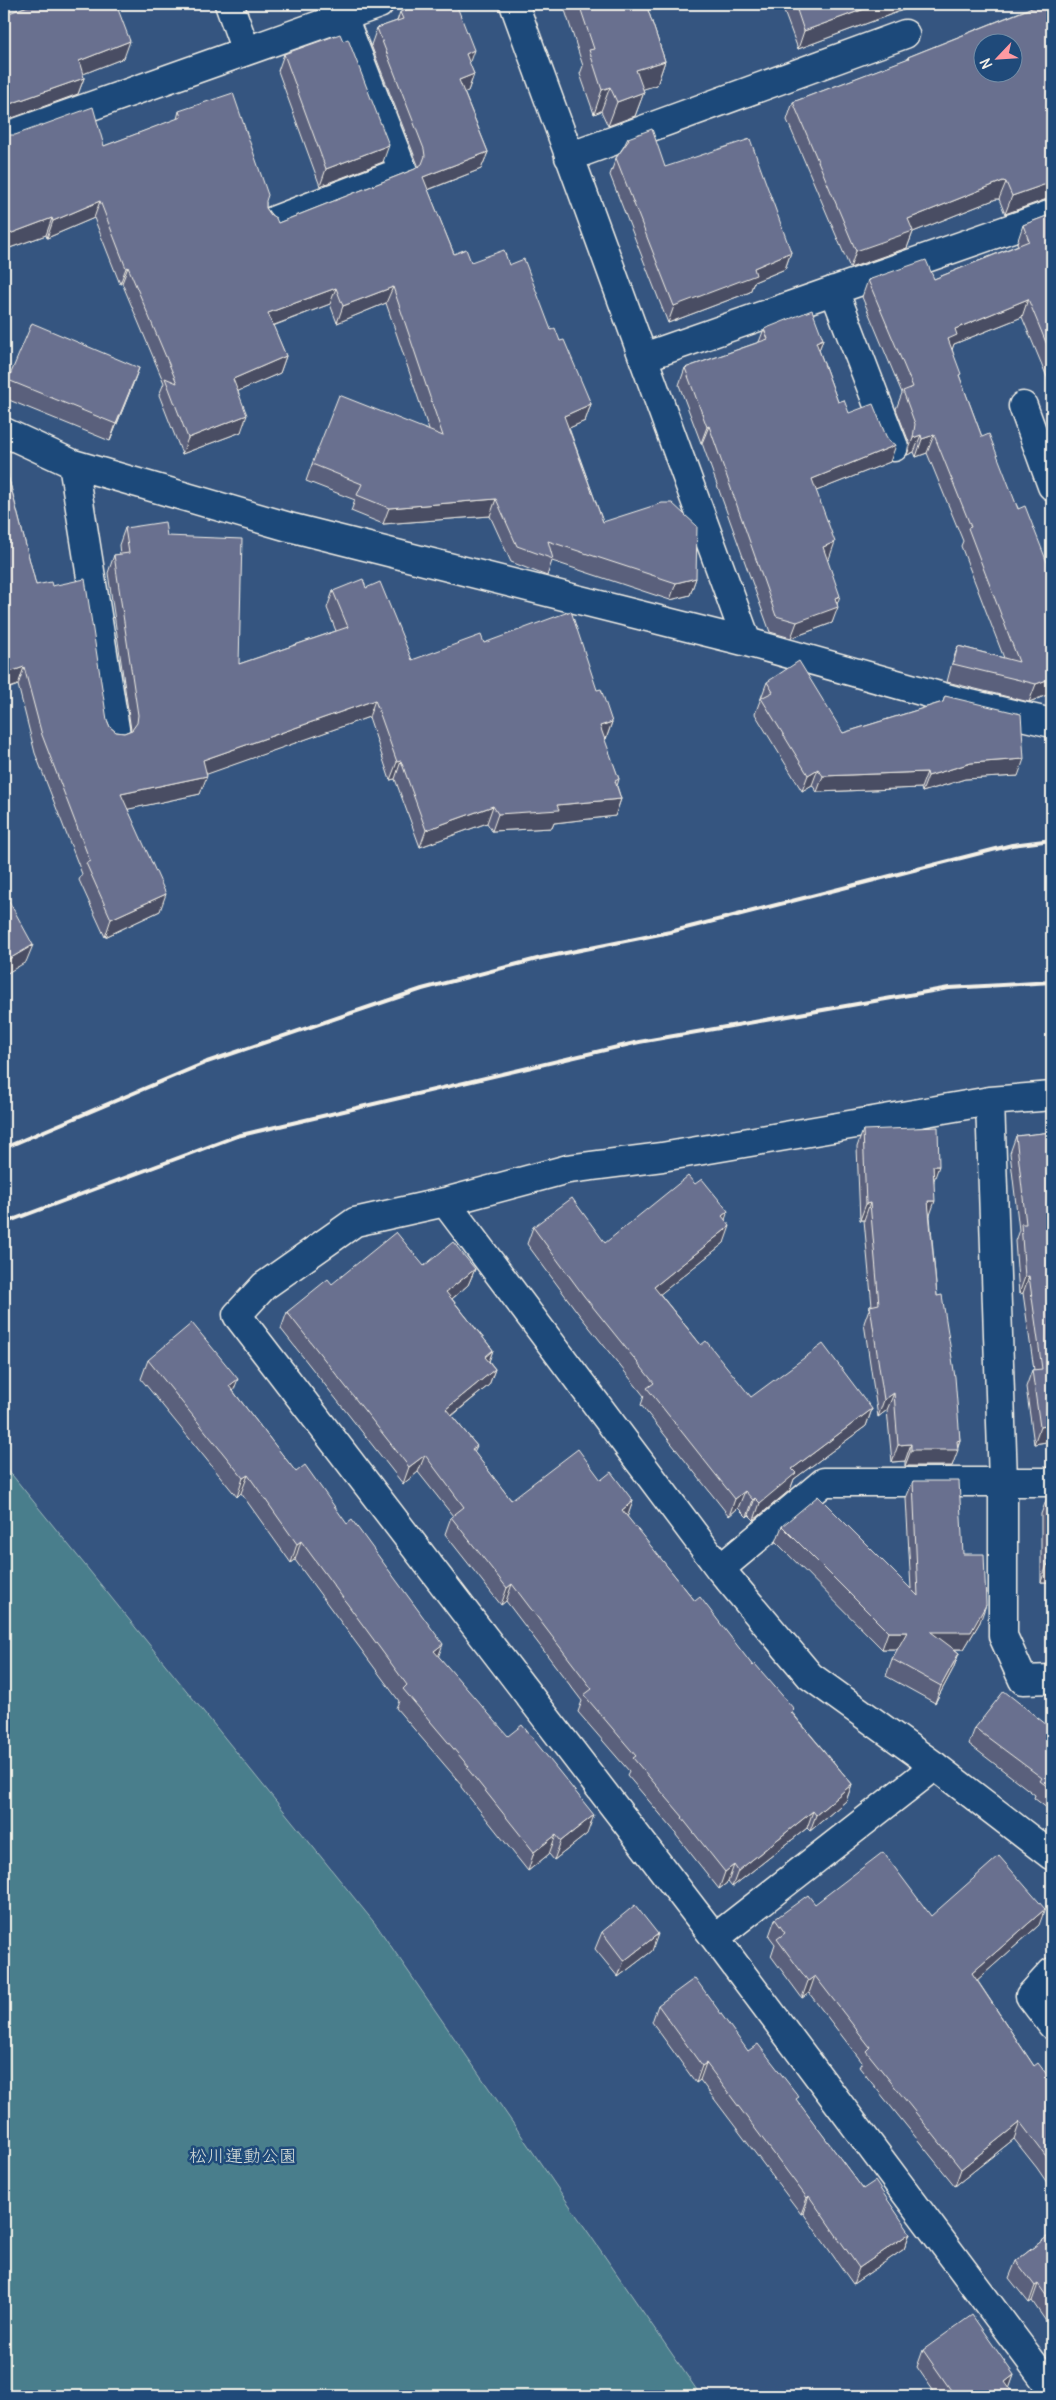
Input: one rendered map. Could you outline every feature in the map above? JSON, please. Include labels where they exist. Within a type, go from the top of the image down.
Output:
[{"type":"street","points":[[229,4],[246,51]]},
{"type":"street","points":[[4,137],[379,4]]},
{"type":"street","points":[[514,4],[747,642]]},
{"type":"street","points":[[275,220],[403,171],[343,17]]},
{"type":"street","points":[[569,157],[905,34]]},
{"type":"street","points":[[644,357],[1052,214]]},
{"type":"street","points":[[834,290],[894,447]]},
{"type":"street","points":[[1023,406],[1052,486]]},
{"type":"street","points":[[4,432],[73,464],[289,527],[747,642],[957,701],[1052,723]]},
{"type":"street","points":[[73,464],[116,735]]},
{"type":"street","points":[[1052,1096],[990,1101],[662,1157],[568,1169],[445,1202],[355,1222],[264,1286],[237,1315],[716,1938],[1052,2389]]},
{"type":"street","points":[[990,1101],[1003,1481],[1003,1636],[1023,1680],[1052,1679]]},
{"type":"street","points":[[445,1202],[720,1569],[810,1676],[935,1766],[1052,1856]]},
{"type":"street","points":[[720,1569],[824,1482],[1052,1482]]},
{"type":"street","points":[[716,1938],[935,1766]]},
{"type":"street","points":[[1052,1972],[1030,1996],[1052,2025]]},
{"type":"green space","name":"松川運動公園","points":[[4,1465],[377,1926],[701,2396],[4,2396]]},
{"type":"building","points":[[33,4],[116,4],[130,41],[79,61],[84,78],[4,106],[4,15]]},
{"type":"building","points":[[423,4],[456,4],[474,50],[466,54],[474,74],[459,80],[488,152],[423,177],[454,254],[466,249],[471,262],[504,250],[509,265],[524,259],[551,330],[555,328],[560,341],[564,340],[591,404],[564,416],[603,522],[662,503],[672,503],[697,526],[696,578],[676,583],[548,541],[553,559],[517,546],[496,499],[389,508],[357,495],[362,484],[312,464],[339,395],[443,436],[393,287],[343,306],[336,288],[268,313],[286,356],[233,379],[247,415],[188,438],[165,378],[177,383],[128,267],[126,268],[100,201],[53,221],[52,218],[4,236],[4,134],[15,135],[93,107],[104,146],[181,117],[179,111],[233,93],[268,195],[266,208],[276,218],[278,223],[415,169],[422,164],[425,156],[424,149],[377,28],[403,19],[400,12]]},
{"type":"building","points":[[579,4],[646,4],[665,61],[636,70],[644,92],[617,102],[610,87],[602,90],[589,50],[594,49]]},
{"type":"building","points":[[795,4],[878,4],[804,31]]},
{"type":"building","points":[[1041,4],[1052,4],[1052,182],[1012,196],[1006,182],[1003,181],[908,219],[913,231],[856,251],[793,102],[909,58]]},
{"type":"building","points":[[340,34],[343,41],[348,39],[389,145],[326,169],[284,54]]},
{"type":"building","points":[[652,129],[665,167],[750,139],[791,252],[754,268],[756,275],[674,306],[616,158],[629,140],[628,138]]},
{"type":"building","points":[[1052,214],[1052,357],[1028,299],[955,329],[957,335],[948,339],[982,437],[989,434],[1018,509],[1025,506],[1052,575],[1052,678],[1036,684],[953,664],[958,646],[1019,662],[968,528],[971,527],[934,435],[922,439],[921,435],[913,438],[915,424],[903,391],[913,387],[868,280],[926,260],[934,279],[1029,241],[1023,225]]},
{"type":"building","points":[[812,310],[823,339],[816,342],[838,402],[844,400],[849,413],[873,404],[886,436],[890,442],[896,445],[812,479],[835,542],[823,547],[840,596],[835,598],[838,607],[797,622],[776,616],[709,426],[707,427],[685,368],[768,339],[764,329]]},
{"type":"building","points":[[32,323],[139,368],[116,424],[8,380]]},
{"type":"building","points":[[4,451],[8,463],[5,464],[36,585],[51,582],[52,586],[85,579],[107,720],[110,727],[116,732],[124,733],[132,730],[137,723],[138,715],[114,555],[129,553],[125,528],[165,522],[167,536],[242,539],[239,664],[348,627],[333,591],[363,579],[366,588],[380,582],[412,660],[481,635],[484,643],[571,611],[597,690],[601,689],[612,722],[600,726],[619,779],[615,781],[621,799],[557,805],[559,810],[498,814],[493,806],[426,830],[401,761],[397,762],[375,700],[203,760],[207,776],[121,794],[166,894],[111,919],[86,863],[90,861],[42,735],[24,667],[4,674]]},
{"type":"building","points":[[799,661],[843,733],[943,702],[945,696],[1021,714],[1024,759],[971,763],[928,776],[927,772],[823,776],[818,769],[808,775],[761,698],[773,692],[767,682]]},
{"type":"building","points":[[4,892],[33,945],[4,962]]},
{"type":"building","points":[[938,1127],[939,1166],[933,1166],[935,1201],[928,1201],[937,1296],[942,1295],[955,1377],[960,1440],[957,1441],[958,1450],[911,1450],[911,1444],[898,1445],[894,1393],[884,1400],[870,1306],[879,1304],[870,1203],[866,1204],[863,1130]]},
{"type":"building","points":[[1052,1132],[1052,1425],[1040,1427],[1032,1370],[1042,1369],[1029,1276],[1025,1277],[1021,1224],[1026,1224],[1016,1136]]},
{"type":"building","points":[[688,1176],[695,1184],[702,1179],[728,1211],[722,1216],[730,1226],[654,1287],[701,1345],[706,1341],[751,1397],[823,1344],[872,1409],[792,1469],[796,1473],[760,1503],[755,1498],[753,1500],[745,1491],[735,1499],[647,1388],[654,1383],[584,1296],[533,1227],[572,1198],[605,1243]]},
{"type":"building","points":[[396,1232],[424,1266],[453,1242],[475,1269],[446,1292],[493,1350],[485,1357],[495,1369],[446,1409],[477,1446],[472,1449],[511,1500],[578,1449],[601,1480],[611,1472],[633,1501],[622,1510],[695,1601],[700,1597],[753,1666],[755,1664],[794,1709],[791,1712],[852,1784],[816,1815],[813,1811],[738,1871],[734,1865],[725,1872],[683,1817],[633,1758],[636,1756],[584,1695],[592,1689],[512,1584],[507,1588],[451,1517],[464,1507],[425,1455],[409,1467],[287,1312],[328,1279],[332,1284]]},
{"type":"building","points":[[192,1323],[238,1379],[229,1386],[296,1472],[305,1465],[347,1524],[352,1520],[443,1644],[434,1651],[508,1736],[522,1725],[594,1815],[561,1841],[556,1835],[534,1852],[467,1768],[469,1767],[403,1689],[407,1685],[301,1541],[297,1544],[248,1475],[243,1478],[148,1360]]},
{"type":"building","points":[[913,1481],[959,1481],[963,1554],[984,1554],[986,1605],[971,1632],[931,1632],[959,1653],[941,1686],[892,1659],[907,1632],[888,1632],[782,1526],[818,1496],[918,1596]]},
{"type":"building","points":[[1047,1498],[1052,1498],[1052,1565],[1047,1565]]},
{"type":"building","points":[[1004,1691],[1052,1729],[1052,1790],[1040,1781],[1042,1778],[975,1728]]},
{"type":"building","points":[[883,1852],[931,1916],[999,1856],[1045,1909],[972,1973],[1034,2066],[1038,2063],[1052,2081],[1052,2164],[1020,2122],[961,2169],[866,2051],[870,2047],[815,1976],[808,1981],[777,1939],[785,1933],[775,1919],[808,1895],[815,1904]]},
{"type":"building","points":[[635,1905],[658,1934],[624,1961],[602,1932]]},
{"type":"building","points":[[695,1978],[748,2051],[758,2044],[799,2097],[796,2099],[863,2189],[875,2181],[910,2233],[859,2268],[809,2196],[807,2198],[706,2063],[702,2066],[658,2005]]},
{"type":"building","points":[[1052,2233],[1052,2304],[1038,2284],[1035,2286],[1016,2261]]},
{"type":"building","points":[[972,2315],[1014,2375],[1005,2382],[1015,2396],[955,2396],[923,2350]]},
{"type":"railway","points":[[4,1148],[207,1062],[422,989],[541,958],[670,932],[1012,845],[1052,840]]},
{"type":"railway","points":[[4,1223],[237,1136],[639,1042],[949,988],[1052,982]]}]
